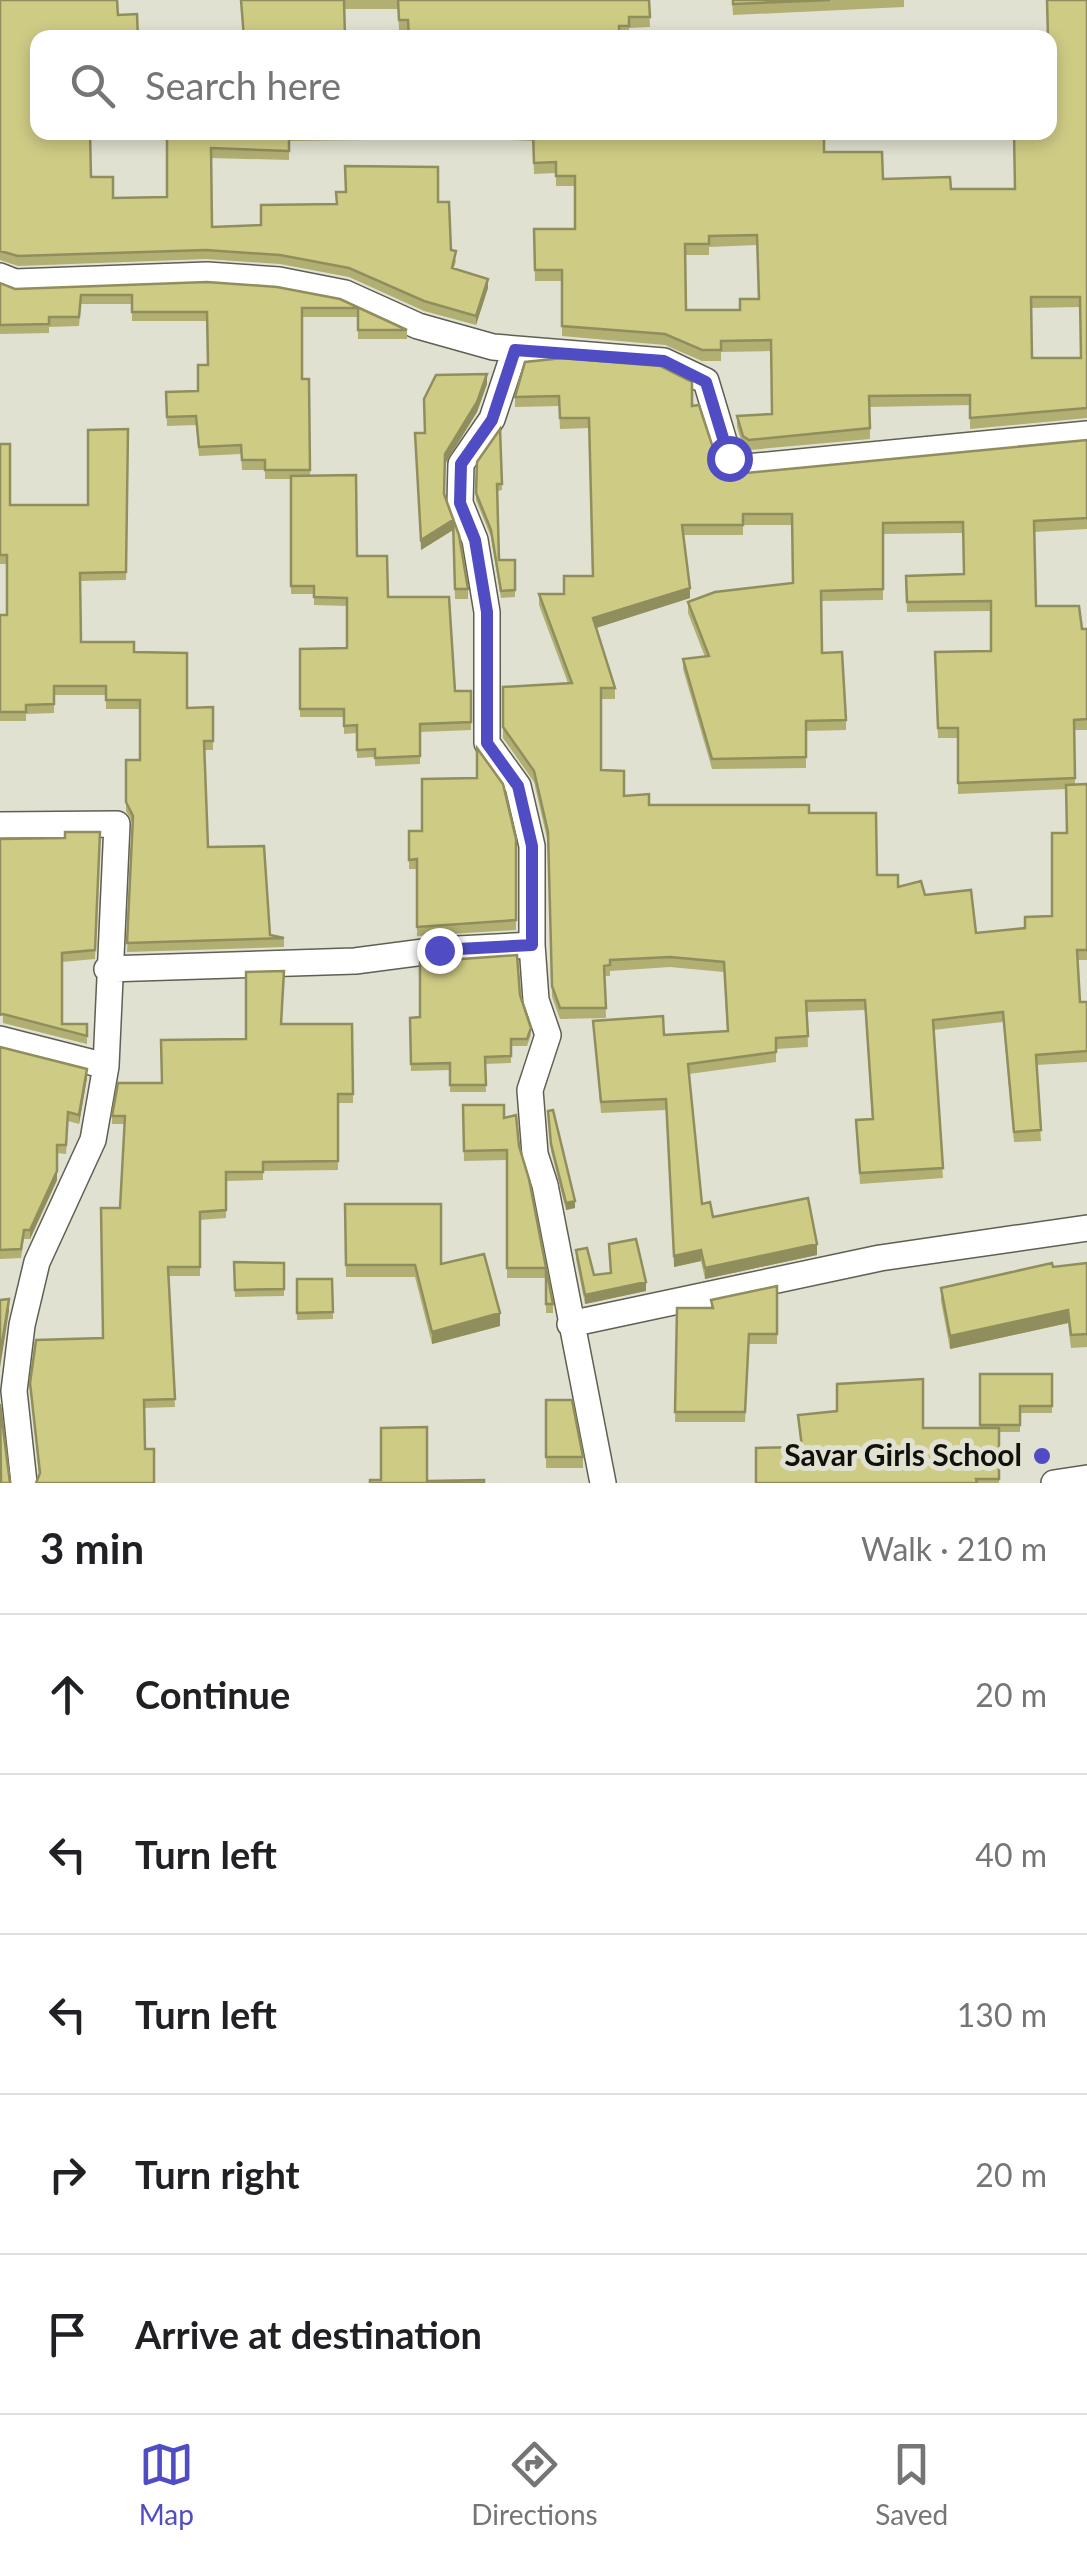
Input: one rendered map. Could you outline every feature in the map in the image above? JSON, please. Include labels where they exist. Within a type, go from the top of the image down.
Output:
[{"type":"street","points":[[0,276],[15,282],[207,274],[279,280],[345,293],[418,326],[515,350],[664,361],[706,382],[729,458],[746,467],[1087,434]]},
{"type":"street","points":[[515,350],[492,420],[461,464],[460,503],[475,540],[487,612],[487,743],[518,786],[532,846],[536,1000],[548,1034],[530,1090],[535,1154],[545,1185],[603,1483]]},
{"type":"street","points":[[0,825],[117,824],[117,891],[107,969],[106,1066],[92,1140],[36,1262],[22,1325],[14,1392],[24,1483]]},
{"type":"street","points":[[107,969],[354,961],[439,950],[532,945]]},
{"type":"street","points":[[0,1039],[106,1066]]},
{"type":"street","points":[[570,1324],[880,1258],[1087,1228]]},
{"type":"street","points":[[1054,1483],[1087,1478]]},
{"type":"building","points":[[0,0],[117,0],[118,15],[137,14],[138,30],[30,30],[30,140],[90,140],[91,177],[113,177],[113,198],[167,197],[167,140],[289,140],[289,151],[211,148],[212,227],[261,225],[261,205],[337,204],[336,192],[346,192],[345,166],[438,167],[438,202],[449,202],[451,250],[456,251],[452,268],[488,279],[476,316],[424,301],[349,268],[280,255],[206,250],[18,256],[0,251]]},
{"type":"building","points":[[241,0],[344,0],[345,30],[243,30]]},
{"type":"building","points":[[398,0],[649,0],[650,17],[629,17],[629,26],[619,26],[619,30],[409,30],[408,20],[399,20]]},
{"type":"building","points":[[733,0],[830,0],[733,4]]},
{"type":"building","points":[[1047,0],[1087,0],[1087,408],[970,418],[970,395],[869,396],[870,428],[749,440],[743,436],[737,416],[772,414],[771,340],[721,341],[721,350],[702,350],[665,334],[562,326],[562,270],[535,270],[534,229],[575,229],[575,176],[556,176],[556,162],[534,163],[533,140],[824,140],[824,152],[882,152],[883,179],[950,177],[951,189],[1015,189],[1014,140],[1057,140],[1057,30],[1048,30]],"holes":[[[757,235],[759,299],[740,299],[740,310],[686,310],[685,244],[709,244],[709,236]],[[1031,297],[1080,297],[1081,358],[1032,358]]]},
{"type":"building","points":[[207,282],[277,287],[340,299],[407,330],[358,330],[358,308],[302,308],[302,379],[309,379],[310,470],[265,470],[265,460],[242,460],[241,445],[199,447],[196,416],[167,417],[166,392],[198,391],[198,365],[208,365],[207,312],[132,312],[132,295],[81,295],[79,317],[49,317],[49,324],[0,325],[0,283],[15,289]]},
{"type":"building","points":[[563,358],[660,366],[692,382],[692,406],[699,405],[716,457],[746,473],[1087,440],[1087,518],[1034,521],[1036,606],[1079,606],[1082,629],[1087,629],[1087,719],[1074,720],[1075,778],[958,783],[958,728],[938,728],[935,652],[991,651],[991,601],[907,602],[906,576],[964,574],[963,522],[883,523],[883,589],[821,591],[822,653],[842,652],[846,720],[806,721],[806,757],[712,759],[683,659],[709,656],[688,602],[715,592],[793,583],[792,514],[743,514],[743,525],[682,525],[690,588],[593,618],[615,688],[601,688],[601,770],[624,771],[624,796],[649,794],[649,805],[809,805],[809,813],[876,813],[877,875],[898,875],[898,887],[921,881],[925,895],[971,890],[976,933],[1025,928],[1025,917],[1052,916],[1052,833],[1067,833],[1066,785],[1087,784],[1087,950],[1077,950],[1080,1002],[1087,1002],[1087,1051],[1036,1055],[1041,1130],[1014,1132],[1003,1012],[933,1020],[943,1168],[860,1173],[856,1120],[873,1119],[865,1000],[806,1001],[808,1036],[776,1038],[776,1052],[688,1064],[702,1204],[710,1202],[713,1217],[808,1198],[817,1244],[705,1268],[701,1250],[674,1256],[666,1099],[601,1102],[593,1021],[663,1016],[664,1035],[728,1031],[724,962],[670,957],[610,960],[610,965],[604,966],[606,1008],[560,1008],[552,986],[548,832],[534,771],[503,727],[503,687],[572,683],[539,594],[564,594],[564,576],[593,576],[589,418],[560,418],[559,396],[515,397],[525,362]]},
{"type":"building","points":[[487,374],[477,402],[445,454],[444,494],[459,535],[468,589],[455,589],[453,520],[421,540],[415,433],[425,433],[424,399],[436,375]]},
{"type":"building","points":[[128,429],[126,572],[80,573],[81,642],[134,642],[134,652],[187,653],[187,708],[213,707],[213,741],[204,741],[208,847],[264,846],[270,935],[284,938],[127,943],[133,816],[126,802],[126,760],[140,760],[140,700],[106,700],[106,686],[54,686],[54,704],[26,705],[26,712],[0,712],[0,615],[7,615],[7,555],[0,555],[0,444],[10,444],[10,505],[88,505],[88,430]]},
{"type":"building","points":[[500,429],[499,560],[515,560],[515,590],[501,591],[491,530],[476,493],[477,462]]},
{"type":"building","points":[[356,475],[357,556],[387,556],[388,597],[449,597],[455,691],[471,691],[471,722],[420,724],[420,756],[375,758],[375,749],[357,750],[357,725],[344,726],[344,709],[300,709],[300,649],[347,648],[347,598],[314,597],[314,586],[291,586],[291,476]]},
{"type":"building","points":[[477,748],[503,784],[516,839],[516,920],[417,927],[417,859],[409,860],[409,831],[422,831],[422,779],[477,778]]},
{"type":"building","points":[[65,832],[100,832],[95,950],[62,953],[62,1024],[87,1024],[87,1036],[0,1015],[0,839],[65,838]]},
{"type":"building","points":[[517,955],[520,995],[531,1028],[527,1039],[511,1039],[511,1056],[485,1057],[486,1085],[450,1085],[450,1063],[411,1064],[410,1018],[420,1017],[420,962]]},
{"type":"building","points":[[284,971],[281,1024],[352,1024],[353,1094],[338,1094],[338,1161],[263,1162],[263,1172],[226,1172],[226,1210],[200,1212],[200,1267],[168,1267],[175,1399],[144,1400],[145,1449],[154,1449],[154,1483],[36,1483],[40,1473],[30,1383],[36,1340],[103,1338],[101,1208],[120,1208],[125,1116],[112,1116],[118,1083],[162,1083],[161,1040],[246,1039],[246,972]]},
{"type":"building","points":[[0,1047],[87,1069],[79,1115],[68,1112],[66,1145],[57,1145],[57,1171],[30,1230],[24,1230],[21,1249],[0,1250]]},
{"type":"building","points":[[463,1105],[504,1105],[504,1118],[516,1115],[519,1146],[529,1179],[553,1304],[546,1304],[546,1268],[507,1268],[507,1150],[464,1151]]},
{"type":"building","points":[[553,1110],[575,1201],[566,1203],[551,1144],[548,1111]]},
{"type":"building","points":[[345,1204],[441,1204],[441,1264],[484,1254],[500,1313],[432,1332],[415,1265],[346,1265]]},
{"type":"building","points":[[636,1239],[646,1282],[585,1295],[576,1250],[587,1248],[594,1275],[611,1273],[609,1244]]},
{"type":"building","points":[[234,1262],[284,1263],[284,1289],[235,1290]]},
{"type":"building","points":[[1052,1263],[1053,1267],[1087,1263],[1087,1334],[1071,1335],[1068,1310],[950,1336],[941,1288]]},
{"type":"building","points":[[297,1279],[332,1279],[333,1312],[297,1313]]},
{"type":"building","points":[[777,1286],[777,1334],[749,1334],[745,1412],[675,1412],[677,1308],[713,1308],[711,1300]]},
{"type":"building","points":[[9,1299],[0,1356],[0,1300]]},
{"type":"building","points":[[980,1374],[1052,1374],[1052,1406],[1020,1406],[1020,1425],[980,1425]]},
{"type":"building","points":[[923,1379],[923,1428],[999,1428],[999,1479],[976,1479],[977,1483],[756,1483],[756,1448],[802,1447],[798,1415],[837,1411],[837,1384]]},
{"type":"building","points":[[546,1400],[572,1400],[583,1457],[546,1457]]},
{"type":"building","points":[[0,1404],[10,1483],[1,1483]]},
{"type":"building","points":[[427,1427],[427,1481],[484,1483],[370,1483],[381,1480],[381,1428]]},
{"type":"place","name":"Savar Girls School","points":[[1042,1456]]},
{"type":"route","points":[[439,950],[532,945],[532,846],[518,786],[487,743],[487,612],[475,540],[460,503],[461,464],[492,420],[515,350],[664,361],[706,382],[729,458]]}]
